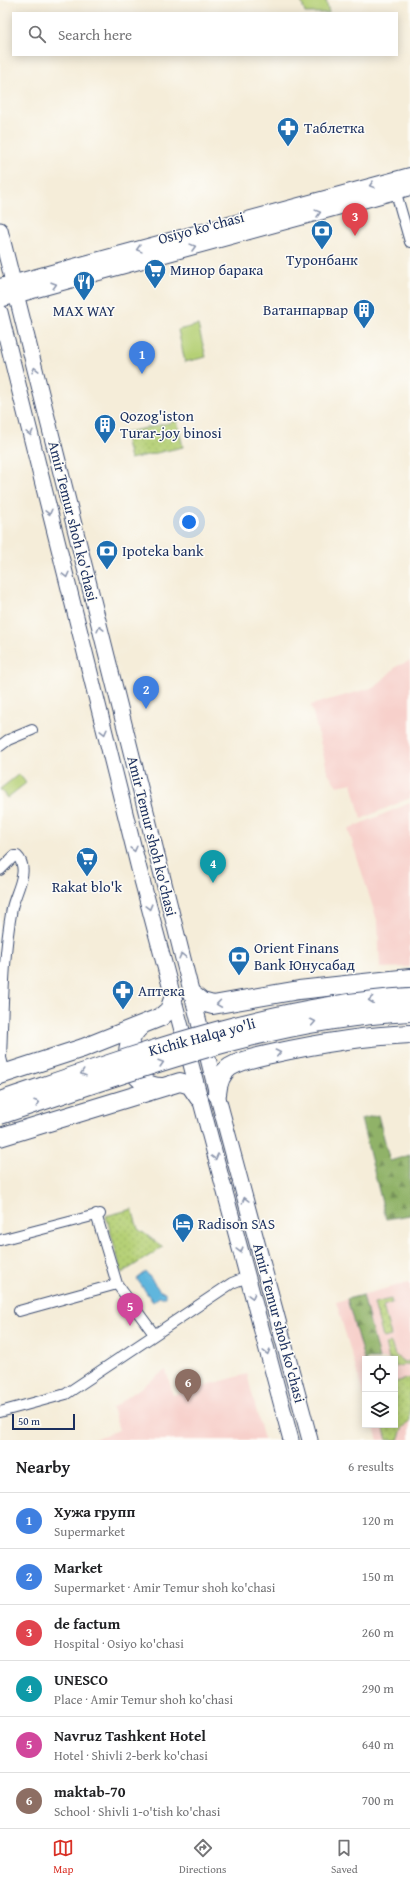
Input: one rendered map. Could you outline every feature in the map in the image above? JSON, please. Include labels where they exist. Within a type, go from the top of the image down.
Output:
[{"type":"highway","points":[[192,994],[207,1004],[213,1005],[299,990],[410,978]]},
{"type":"highway","points":[[299,990],[291,995],[285,1003],[283,1020],[293,1037],[308,1046]]},
{"type":"highway","name":"Kichik Halqa yo'li","points":[[0,1101],[140,1054],[236,1026],[352,1002],[410,997]]},
{"type":"highway","points":[[3,1074],[83,1048],[143,1025],[166,1014],[173,999]]},
{"type":"highway","points":[[241,1000],[255,1011],[261,1027],[257,1046],[244,1061]]},
{"type":"highway","name":"Kichik Halqa yo'li","points":[[0,1115],[152,1065],[271,1032],[354,1016],[410,1012]]},
{"type":"highway","points":[[143,1025],[130,1039],[128,1048],[129,1058],[135,1073],[142,1081],[154,1087],[162,1086]]},
{"type":"highway","points":[[217,1094],[219,1081],[223,1074],[230,1067],[244,1061],[308,1046],[390,1035],[410,1034]]},
{"type":"highway","points":[[83,1048],[93,1048],[102,1052],[108,1060],[112,1070],[113,1081],[111,1091],[107,1099],[100,1106]]},
{"type":"highway","points":[[0,1137],[162,1086],[180,1082],[187,1083],[194,1089],[199,1098]]},
{"type":"main road","name":"Osiyo ko'chasi","points":[[0,300],[10,288],[394,186],[410,175]]},
{"type":"main road","name":"Osiyo ko'chasi","points":[[394,186],[410,188]]},
{"type":"main road","name":"Amir Temur shoh ko'chasi","points":[[0,230],[10,288],[59,468],[217,1094],[310,1440]]},
{"type":"main road","name":"Amir Temur shoh ko'chasi","points":[[0,312],[125,813],[199,1098],[291,1440]]},
{"type":"main road","points":[[40,475],[50,467],[59,468]]},
{"type":"main road","points":[[125,813],[144,807]]},
{"type":"main road","points":[[284,1413],[302,1408]]},
{"type":"street","points":[[394,186],[410,242]]},
{"type":"street","points":[[0,746],[8,740],[32,730]]},
{"type":"street","points":[[0,870],[14,856],[20,858],[23,871],[12,906],[3,949],[0,1058],[3,1074]]},
{"type":"street","points":[[0,1240],[98,1214],[117,1284],[154,1334]]},
{"type":"street","points":[[0,1412],[66,1394],[232,1283],[247,1277]]},
{"type":"street","points":[[19,1311],[117,1284]]},
{"type":"shaded area","points":[[410,661],[410,798],[361,819],[352,783],[337,786],[328,773],[311,705],[375,687],[397,666]]},
{"type":"shaded area","points":[[410,803],[410,967],[380,968],[378,923],[348,829]]},
{"type":"shaded area","points":[[410,1282],[410,1440],[378,1440],[374,1428],[398,1428],[398,1356],[362,1356],[362,1389],[336,1302]]},
{"type":"shaded area","points":[[166,1370],[173,1395],[247,1374],[264,1440],[91,1440],[119,1430],[112,1408]]},
{"type":"green space","points":[[301,0],[326,0],[329,12],[305,12]]},
{"type":"green space","points":[[198,325],[206,357],[185,362],[178,330]]},
{"type":"green space","points":[[177,421],[183,447],[130,459],[124,433]]},
{"type":"green space","points":[[19,774],[26,783],[7,798],[0,789]]},
{"type":"green space","points":[[378,1115],[390,1161],[410,1155],[410,1215],[386,1219],[361,1119]]},
{"type":"green space","points":[[132,1209],[138,1229],[163,1247],[122,1273],[106,1216]]},
{"type":"green space","points":[[363,1295],[378,1356],[363,1356],[347,1299]]},
{"type":"green space","points":[[391,1299],[392,1303],[383,1306],[391,1336],[383,1338],[374,1303]]},
{"type":"green space","points":[[391,1343],[396,1356],[388,1356],[385,1344]]},
{"type":"green space","points":[[398,1357],[404,1362],[410,1361],[410,1364],[398,1366]]},
{"type":"green space","points":[[410,1378],[410,1420],[402,1429],[398,1440],[387,1440],[384,1428],[398,1428],[398,1381]]},
{"type":"water","points":[[146,1272],[160,1291],[165,1292],[165,1297],[159,1297],[153,1302],[137,1279]]},
{"type":"place","name":"Таблетка","points":[[288,148]]},
{"type":"place","name":"de factum","points":[[355,236]]},
{"type":"place","name":"Туронбанк","points":[[322,250]]},
{"type":"place","name":"Минор барака","points":[[155,290]]},
{"type":"place","name":"MAX WAY","points":[[84,302]]},
{"type":"place","name":"Ватанпарвар","points":[[364,330]]},
{"type":"place","name":"Хужа групп","points":[[142,374]]},
{"type":"place","name":"Qozog'iston Turar-joy binosi","points":[[105,444]]},
{"type":"place","name":"Ipoteka bank","points":[[107,570]]},
{"type":"place","name":"Market","points":[[146,709]]},
{"type":"place","name":"Rakat blo'k","points":[[87,878]]},
{"type":"place","name":"UNESCO","points":[[213,883]]},
{"type":"place","name":"Orient Finans Bank Юнусабад","points":[[239,976]]},
{"type":"place","name":"Аптека","points":[[123,1010]]},
{"type":"place","name":"Radison SAS","points":[[183,1244]]},
{"type":"place","name":"Navruz Tashkent Hotel","points":[[130,1326]]},
{"type":"place","name":"maktab-70","points":[[188,1402]]}]
